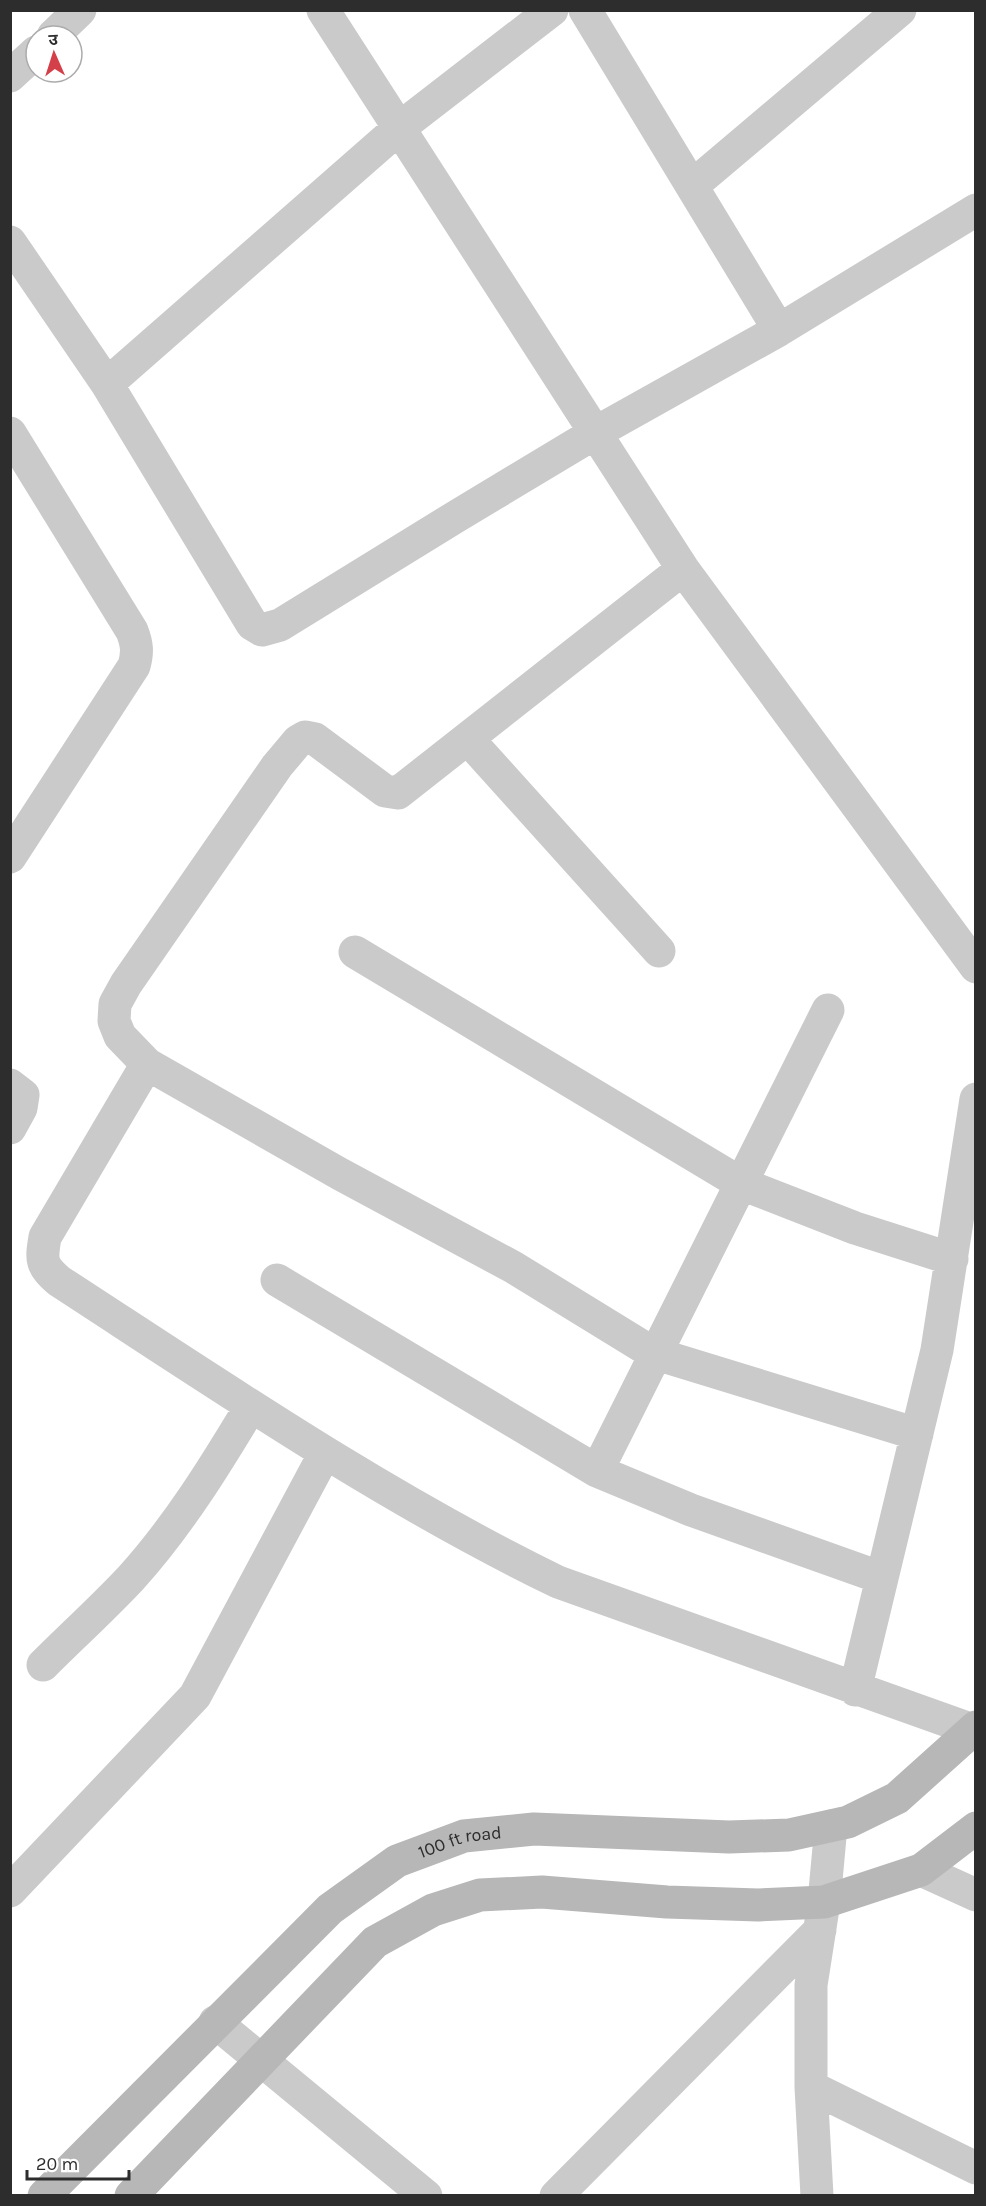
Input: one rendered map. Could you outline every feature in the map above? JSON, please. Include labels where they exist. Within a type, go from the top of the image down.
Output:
[{"type":"main road","name":"100 ft road","points":[[44,2196],[330,1909],[397,1861],[464,1836],[534,1828],[729,1836],[789,1835],[831,1826],[848,1822],[897,1798],[974,1729]]},
{"type":"main road","points":[[131,2196],[375,1942],[433,1910],[480,1894],[542,1893],[668,1902],[758,1905],[822,1916],[921,1870],[975,1828]]},
{"type":"street","points":[[65,24],[80,10]]},
{"type":"street","points":[[323,10],[683,569],[975,967]]},
{"type":"street","points":[[585,10],[779,330]]},
{"type":"street","points":[[692,186],[900,10]]},
{"type":"street","points":[[107,384],[398,129],[545,13]]},
{"type":"street","points":[[10,76],[24,63]]},
{"type":"street","points":[[10,242],[107,384],[252,624],[262,630],[280,625],[595,433],[779,330],[975,210]]},
{"type":"street","points":[[10,433],[19,474],[132,631],[137,644],[134,666],[10,857]]},
{"type":"street","points":[[683,569],[403,790],[391,794],[315,739],[305,737],[298,741],[277,766],[115,1004],[114,1022],[120,1036],[147,1064],[340,1174],[513,1267],[653,1353],[917,1434]]},
{"type":"street","points":[[468,739],[659,951]]},
{"type":"street","points":[[355,952],[742,1184],[855,1228],[952,1259]]},
{"type":"street","points":[[597,1471],[653,1353],[742,1184],[828,1010]]},
{"type":"street","points":[[147,1064],[45,1237],[42,1256],[44,1268],[59,1281],[325,1453],[506,1557],[558,1582],[855,1690],[974,1729]]},
{"type":"street","points":[[10,1085],[23,1095],[24,1101],[10,1128]]},
{"type":"street","points":[[855,1690],[937,1350],[975,1100]]},
{"type":"street","points":[[276,1280],[597,1471],[691,1510],[882,1578]]},
{"type":"street","points":[[43,1665],[131,1578],[173,1527],[214,1468],[252,1406]]},
{"type":"street","points":[[10,1891],[195,1696],[325,1453]]},
{"type":"street","points":[[817,2196],[811,2088],[811,1985],[822,1916],[831,1826]]},
{"type":"street","points":[[921,1870],[975,1894]]},
{"type":"street","points":[[556,2196],[822,1916]]},
{"type":"street","points":[[216,2022],[426,2196]]},
{"type":"street","points":[[811,2088],[975,2168]]}]
